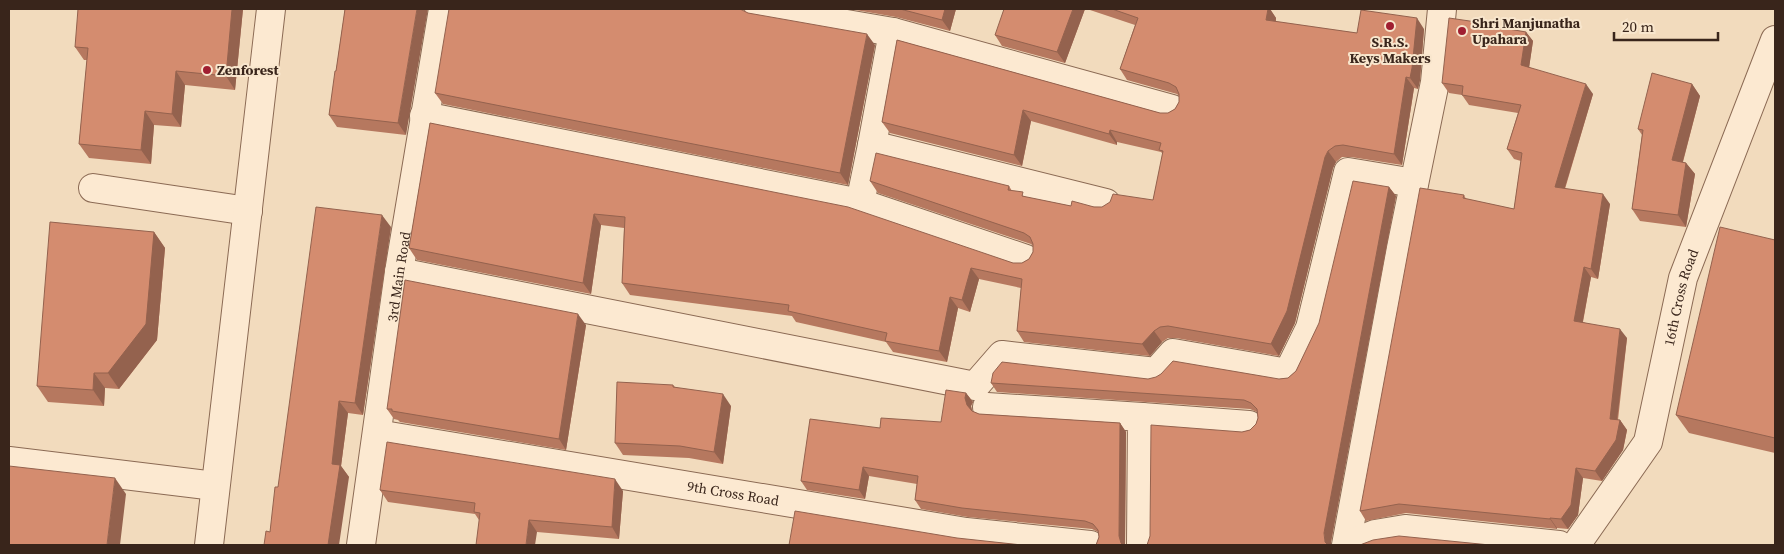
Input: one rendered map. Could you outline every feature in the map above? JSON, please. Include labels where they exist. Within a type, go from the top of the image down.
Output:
[{"type":"street","points":[[209,545],[271,9]]},
{"type":"street","name":"3rd Main Road","points":[[362,545],[399,272],[443,9]]},
{"type":"street","points":[[759,9],[893,32],[1172,109]]},
{"type":"street","points":[[1347,545],[1414,183],[1435,82],[1442,9]]},
{"type":"street","points":[[860,203],[893,32]]},
{"type":"street","name":"16th Cross Road","points":[[1576,545],[1648,442],[1683,278],[1775,40]]},
{"type":"street","points":[[424,116],[860,203],[1026,259]]},
{"type":"street","points":[[872,145],[1106,203]]},
{"type":"street","points":[[399,272],[975,386],[1002,355],[1156,372],[1173,353],[1288,373],[1310,328],[1348,172],[1414,183]]},
{"type":"street","points":[[93,188],[248,211]]},
{"type":"street","points":[[987,407],[1249,425]]},
{"type":"street","points":[[1141,545],[1142,417]]},
{"type":"street","name":"9th Cross Road","points":[[377,434],[966,532],[1090,545]]},
{"type":"street","points":[[9,461],[216,486]]},
{"type":"street","points":[[1347,545],[1376,534],[1405,529],[1559,545]]},
{"type":"building","points":[[78,9],[232,9],[226,76],[176,71],[172,114],[145,111],[141,150],[79,144],[88,48],[75,47]]},
{"type":"building","points":[[345,9],[417,9],[398,123],[329,115]]},
{"type":"building","points":[[449,9],[740,9],[748,13],[867,34],[840,173],[435,93]]},
{"type":"building","points":[[900,9],[945,9],[942,20]]},
{"type":"building","points":[[1004,9],[1073,9],[1057,52],[995,35]]},
{"type":"building","points":[[1112,9],[1268,9],[1266,20],[1357,33],[1361,10],[1417,18],[1412,68],[1410,78],[1406,77],[1394,154],[1343,145],[1335,146],[1328,151],[1287,311],[1271,344],[1168,326],[1160,327],[1154,331],[1142,344],[1017,331],[1022,279],[971,268],[962,300],[950,297],[939,351],[885,341],[887,333],[788,311],[789,305],[622,283],[625,217],[594,214],[583,283],[409,248],[430,123],[848,207],[1013,263],[1022,263],[1029,259],[1033,252],[1033,244],[1030,237],[1024,233],[870,181],[876,153],[1009,186],[1008,190],[1023,192],[1022,196],[1071,206],[1072,201],[1094,207],[1102,207],[1110,202],[1113,194],[1153,200],[1163,151],[1159,150],[1161,143],[1110,130],[1109,134],[1023,110],[1014,155],[882,122],[897,40],[1160,113],[1168,113],[1175,109],[1179,102],[1179,94],[1176,87],[1169,83],[1120,69],[1138,18]]},
{"type":"building","points":[[1449,18],[1497,25],[1497,27],[1526,32],[1521,65],[1586,84],[1555,187],[1603,194],[1591,269],[1584,267],[1574,321],[1620,329],[1610,419],[1620,420],[1616,440],[1595,471],[1576,468],[1571,505],[1561,519],[1399,504],[1360,511],[1420,188],[1464,195],[1463,198],[1514,209],[1522,153],[1507,149],[1521,105],[1462,95],[1463,86],[1442,83]]},
{"type":"building","points":[[1652,73],[1692,84],[1672,160],[1686,163],[1678,215],[1632,209],[1643,130],[1638,129]]},
{"type":"building","points":[[1353,181],[1389,187],[1324,533],[1325,542],[1328,545],[1147,545],[1150,536],[1151,425],[1242,432],[1250,430],[1256,424],[1258,418],[1257,409],[1251,403],[1244,400],[991,383],[993,373],[1002,362],[1148,379],[1161,374],[1173,361],[1279,379],[1288,378],[1296,371],[1319,323]]},
{"type":"building","points":[[316,207],[382,215],[355,403],[339,401],[332,464],[340,465],[328,545],[264,545],[266,531],[270,532],[275,487],[278,487]]},
{"type":"building","points":[[50,222],[154,232],[146,324],[108,373],[94,373],[93,390],[37,386]]},
{"type":"building","points":[[1720,227],[1775,240],[1775,438],[1676,415]]},
{"type":"building","points":[[405,280],[578,314],[559,439],[387,409]]},
{"type":"building","points":[[617,382],[673,385],[673,387],[723,394],[714,452],[680,446],[615,443]]},
{"type":"building","points":[[946,390],[966,393],[967,405],[972,411],[979,414],[1120,423],[1119,536],[1123,545],[1096,545],[1099,537],[1098,530],[1093,524],[1085,521],[962,508],[915,500],[918,476],[863,467],[859,490],[801,481],[810,419],[880,428],[881,418],[941,422]]},
{"type":"building","points":[[387,442],[615,479],[612,527],[529,520],[526,545],[476,545],[480,513],[474,512],[475,503],[380,490]]},
{"type":"building","points":[[9,466],[115,478],[107,545],[9,545]]},
{"type":"building","points":[[795,511],[957,538],[1022,545],[789,545]]},
{"type":"building","points":[[1399,536],[1490,545],[1360,545],[1373,540]]},
{"type":"place","name":"S.R.S. Keys Makers","points":[[1390,26]]},
{"type":"place","name":"Shri Manjunatha Upahara","points":[[1462,31]]},
{"type":"place","name":"Zenforest","points":[[207,70]]}]
